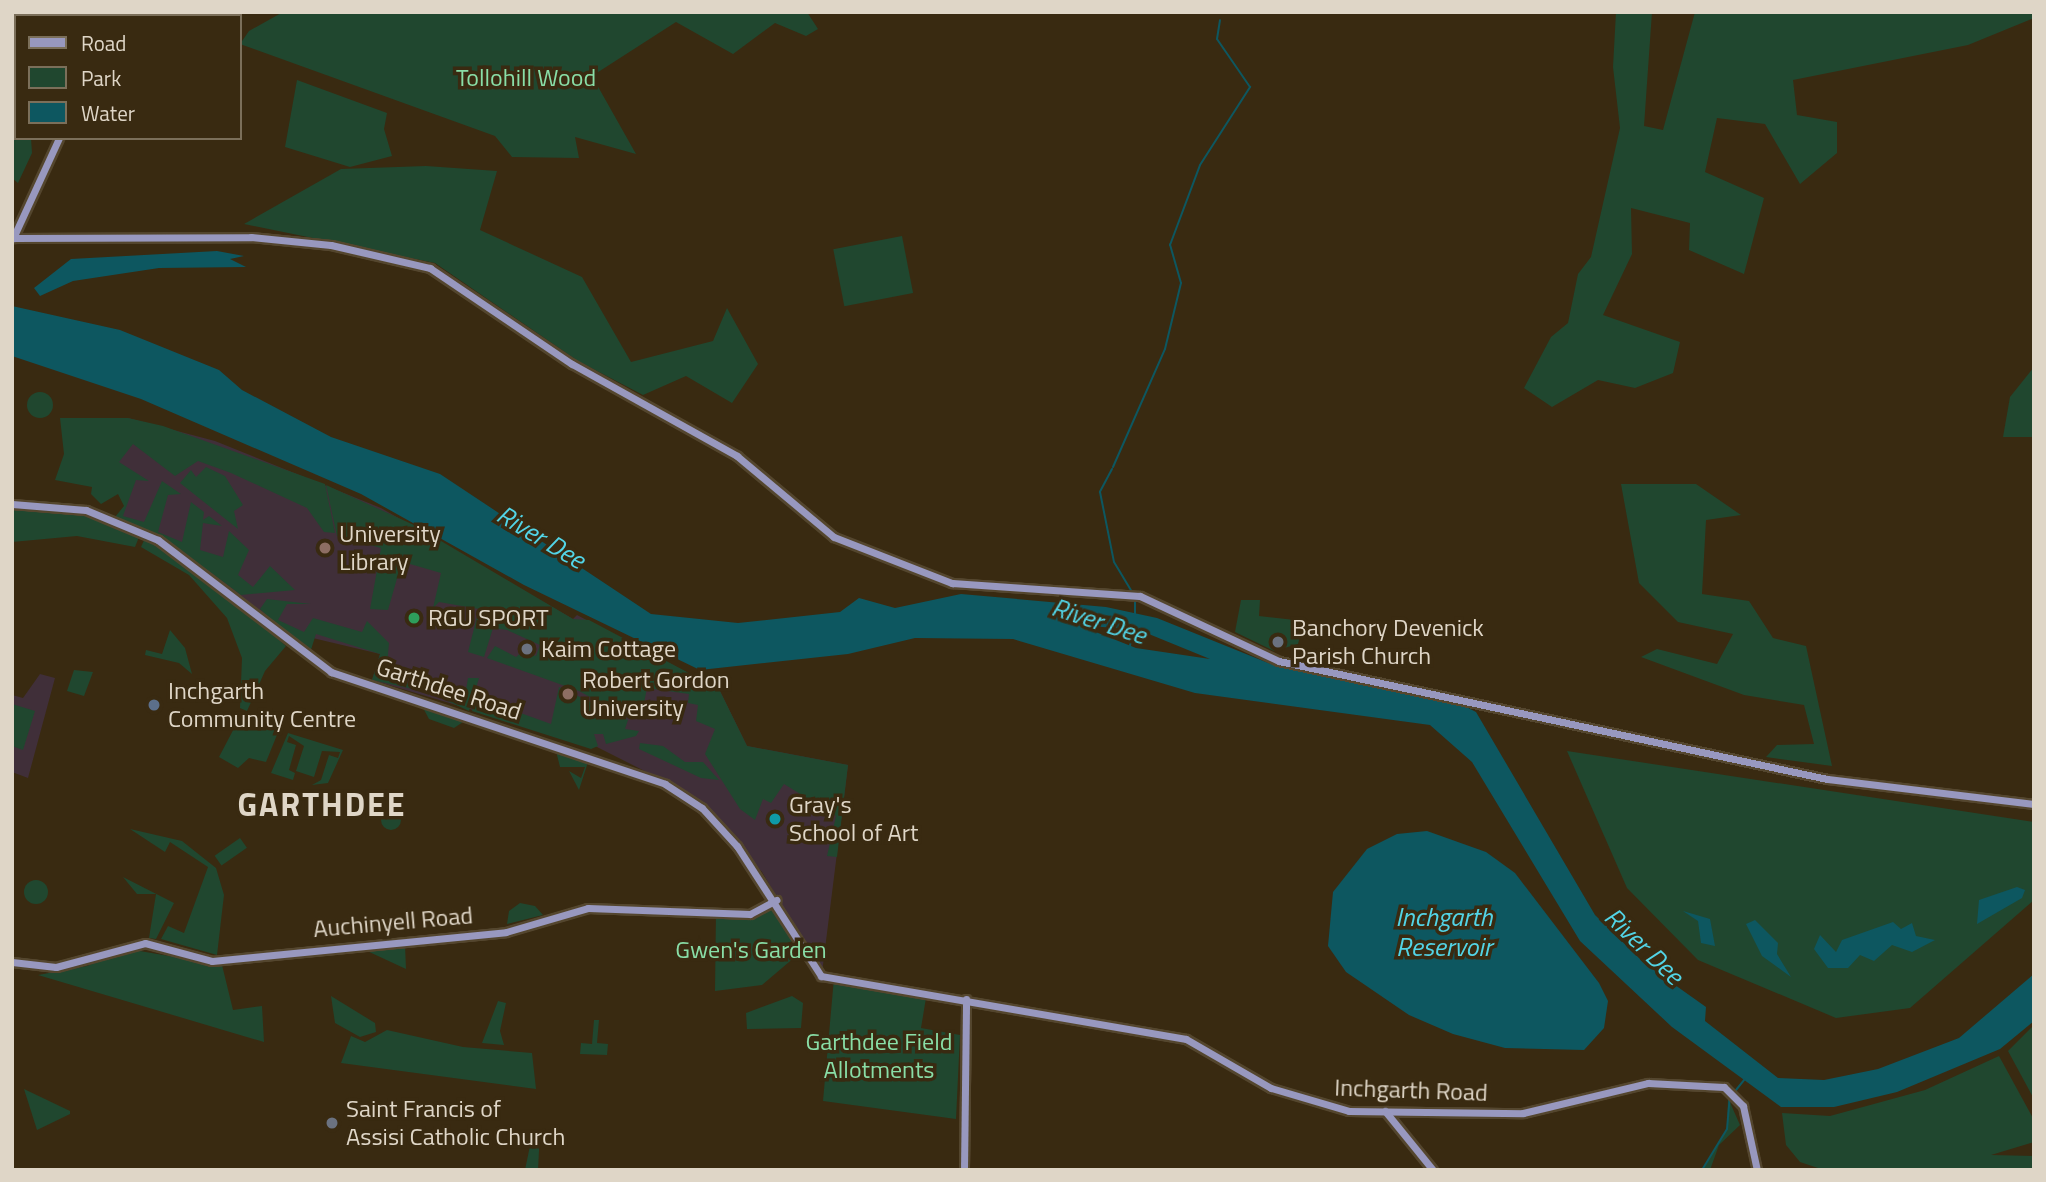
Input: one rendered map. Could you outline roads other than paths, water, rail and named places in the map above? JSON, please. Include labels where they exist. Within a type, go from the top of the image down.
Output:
[{"type":"street","points":[[57,140],[13,238],[251,237],[331,245],[430,268],[572,364],[737,456],[834,537],[952,583],[1140,596],[1279,661],[1815,777],[2034,804]]},
{"type":"street","name":"Garthdee Road","points":[[12,503],[86,510],[158,540],[331,672],[658,779],[712,817],[776,900],[807,963],[821,976]]},
{"type":"street","name":"Auchinyell Road","points":[[12,962],[56,967],[145,943],[212,961],[506,932],[588,908],[750,914],[776,900]]},
{"type":"street","name":"Inchgarth Road","points":[[821,976],[1186,1039],[1288,1095],[1349,1111],[1523,1113],[1647,1083],[1724,1087],[1743,1106],[1758,1170]]},
{"type":"street","points":[[964,1170],[966,999]]},
{"type":"street","points":[[1385,1111],[1433,1170]]},
{"type":"water","points":[[217,251],[244,256],[230,259],[246,267],[159,268],[73,281],[40,296],[34,288],[71,259]]},
{"type":"water","name":"River Dee","points":[[12,306],[120,330],[219,370],[242,390],[331,437],[440,474],[651,614],[738,623],[840,612],[859,598],[895,608],[961,594],[1106,607],[1157,618],[1276,666],[1447,697],[1476,712],[1595,915],[1644,963],[1706,1007],[1705,1021],[1778,1078],[1824,1080],[1878,1069],[1959,1038],[2034,974],[2034,1021],[2000,1049],[1897,1092],[1834,1107],[1781,1107],[1672,1027],[1580,941],[1472,762],[1430,725],[1195,693],[1013,639],[915,638],[848,654],[700,670],[524,585],[361,494],[141,399],[12,356]],"holes":[[[1078,625],[1139,630],[1210,659],[1136,648]]]},
{"type":"water","name":"Inchgarth Reservoir","points":[[1427,831],[1486,852],[1515,873],[1599,983],[1608,1001],[1604,1028],[1584,1050],[1505,1048],[1453,1034],[1409,1015],[1346,972],[1328,946],[1333,892],[1367,849],[1397,834]]},
{"type":"water","points":[[2017,887],[2025,890],[2022,898],[1977,924],[1979,900]]},
{"type":"water","points":[[1683,911],[1710,919],[1715,946],[1701,943],[1698,921]]},
{"type":"water","points":[[1755,920],[1778,943],[1777,954],[1791,977],[1762,956],[1746,924]]},
{"type":"water","points":[[1893,922],[1901,929],[1912,923],[1916,936],[1935,940],[1912,952],[1892,945],[1874,961],[1860,955],[1848,968],[1828,968],[1814,949],[1820,935],[1836,952],[1842,940]]},
{"type":"waterway","points":[[1113,467],[1165,349],[1181,283],[1170,245],[1200,165],[1250,87],[1217,39],[1220,20]]},
{"type":"waterway","points":[[1112,469],[1100,492],[1114,562],[1131,590]]},
{"type":"waterway","name":"River Dee","points":[[1135,600],[1135,615]]},
{"type":"waterway","name":"River Dee","points":[[1130,646],[1133,627]]},
{"type":"waterway","points":[[1736,1090],[1744,1080]]},
{"type":"waterway","points":[[1702,1170],[1727,1129],[1730,1096]]},
{"type":"place","name":"University Library","points":[[325,548]]},
{"type":"place","name":"RGU SPORT","points":[[414,618]]},
{"type":"place","name":"Banchory Devenick Parish Church","points":[[1278,642]]},
{"type":"place","name":"Kaim Cottage","points":[[527,649]]},
{"type":"place","name":"Robert Gordon University","points":[[568,694]]},
{"type":"place","name":"Inchgarth Community Centre","points":[[154,705]]},
{"type":"place","name":"Gray's School of Art","points":[[775,819]]},
{"type":"place","name":"Saint Francis of Assisi Catholic Church","points":[[332,1123]]},
{"type":"district","name":"GARTHDEE","points":[[322,804]]},
{"type":"park label","name":"Tollohill Wood","points":[[526,78]]},
{"type":"park label","name":"Gwen's Garden","points":[[751,950]]},
{"type":"park label","name":"Garthdee Field Allotments","points":[[879,1056]]}]
